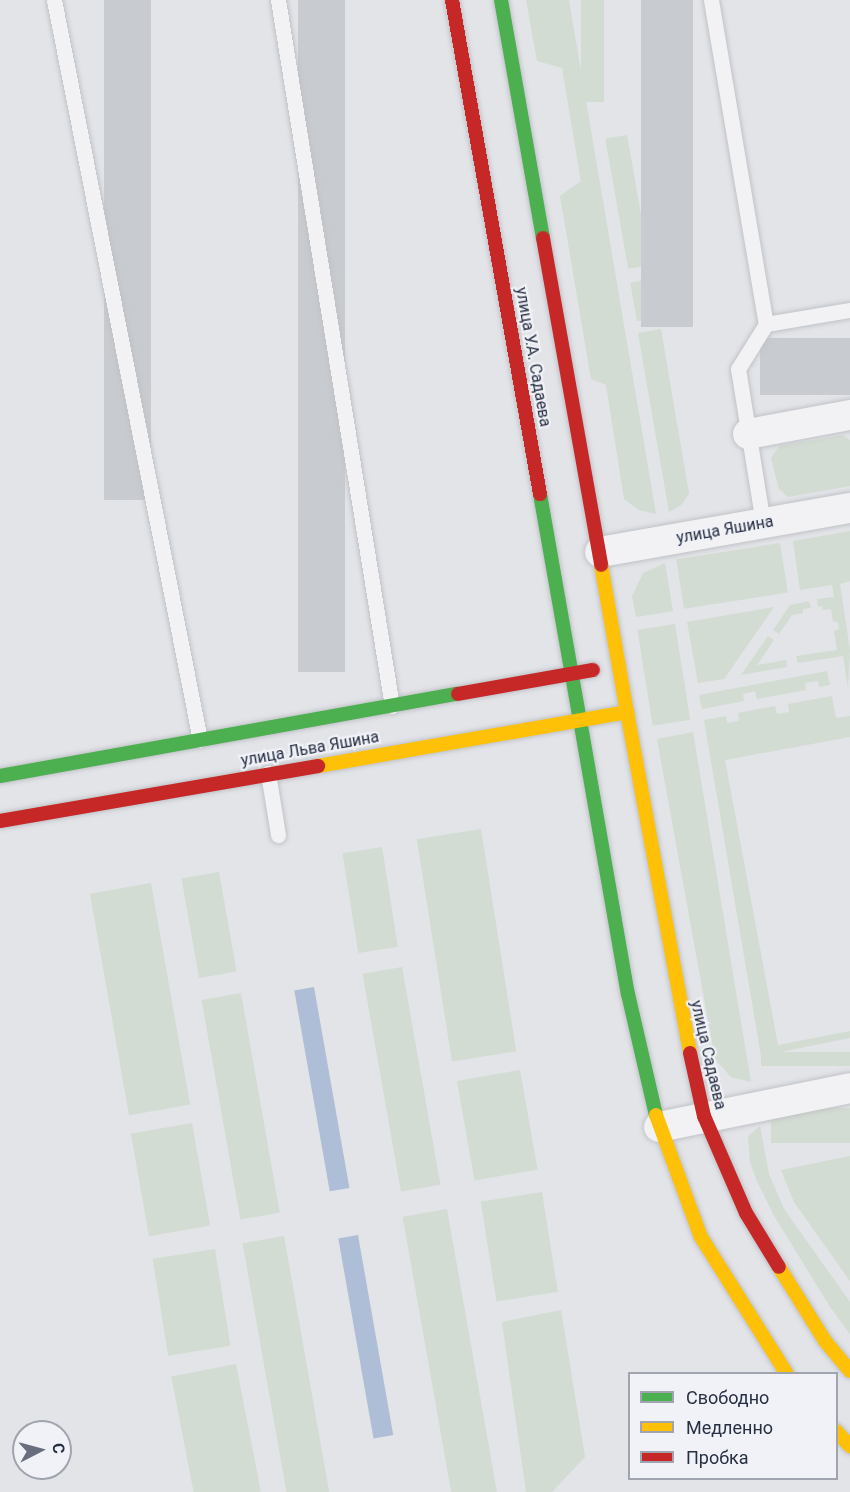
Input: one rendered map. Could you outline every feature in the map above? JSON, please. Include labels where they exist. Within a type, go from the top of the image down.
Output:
[{"type":"main road","name":"улица У.А. Садаева","points":[[452,0],[580,720]]},
{"type":"main road","name":"улица У.А. Садаева","points":[[501,0],[627,712]]},
{"type":"main road","name":"улица Льва Яшина","points":[[0,776],[619,665]]},
{"type":"main road","name":"улица Льва Яшина","points":[[0,821],[627,712]]},
{"type":"main road","name":"улица Садаева","points":[[627,712],[676,987],[704,1116],[746,1213],[825,1341],[850,1371]]},
{"type":"main road","points":[[580,720],[628,994],[659,1127],[701,1237],[787,1372]]},
{"type":"main road","points":[[838,1432],[850,1446]]},
{"type":"street","points":[[748,434],[850,415]]},
{"type":"street","name":"улица Яшина","points":[[600,552],[850,508]]},
{"type":"street","points":[[659,1127],[850,1088]]},
{"type":"lane","points":[[54,0],[200,740]]},
{"type":"lane","points":[[278,0],[392,706]]},
{"type":"lane","points":[[711,0],[766,324],[738,369],[763,523]]},
{"type":"lane","points":[[766,324],[850,310]]},
{"type":"lane","points":[[268,773],[278,834]]},
{"type":"shaded area","points":[[526,0],[569,0],[656,514],[639,510],[624,499],[606,385],[591,379],[560,196],[581,181],[562,68],[537,61]]},
{"type":"shaded area","points":[[581,0],[604,0],[604,102],[581,102]]},
{"type":"shaded area","points":[[627,135],[650,265],[628,269],[605,139]]},
{"type":"shaded area","points":[[652,279],[659,317],[637,321],[630,283]]},
{"type":"shaded area","points":[[661,329],[689,494],[681,505],[669,512],[638,333]]},
{"type":"shaded area","points":[[842,435],[850,440],[850,486],[788,497],[779,489],[771,458],[779,446]]},
{"type":"shaded area","points":[[850,531],[850,581],[840,584],[850,650],[848,688],[843,656],[798,663],[796,656],[837,650],[834,631],[839,629],[838,622],[833,622],[831,609],[823,610],[822,606],[818,607],[817,599],[834,597],[832,585],[800,590],[793,541]]},
{"type":"shaded area","points":[[780,543],[788,592],[684,609],[676,559]]},
{"type":"shaded area","points":[[665,563],[673,611],[636,617],[632,596],[643,573]]},
{"type":"shaded area","points":[[809,601],[811,608],[803,609],[803,613],[792,615],[779,634],[773,630],[790,605]]},
{"type":"shaded area","points":[[774,607],[724,679],[698,683],[687,622]]},
{"type":"shaded area","points":[[675,624],[690,720],[653,726],[637,630]]},
{"type":"shaded area","points":[[768,636],[774,640],[757,665],[786,660],[787,667],[741,675]]},
{"type":"shaded area","points":[[827,671],[830,685],[819,687],[818,681],[805,683],[806,690],[757,699],[755,691],[743,694],[744,701],[702,709],[699,695]]},
{"type":"shaded area","points":[[832,696],[836,718],[850,716],[850,737],[725,760],[778,1045],[850,1031],[850,1038],[761,1056],[704,720],[726,716],[727,723],[739,721],[738,713],[775,706],[777,714],[789,712],[788,704]]},
{"type":"shaded area","points":[[693,732],[751,1082],[731,1077],[715,1059],[657,739]]},
{"type":"shaded area","points":[[481,829],[516,1051],[452,1061],[417,839]]},
{"type":"shaded area","points":[[382,847],[398,947],[358,953],[342,853]]},
{"type":"shaded area","points":[[219,872],[237,971],[199,978],[182,879]]},
{"type":"shaded area","points":[[151,883],[190,1105],[129,1115],[90,894]]},
{"type":"shaded area","points":[[402,967],[440,1185],[401,1192],[363,974]]},
{"type":"shaded area","points":[[241,993],[280,1213],[240,1220],[202,1000]]},
{"type":"shaded area","points":[[761,1052],[850,1052],[850,1066],[761,1066]]},
{"type":"shaded area","points":[[520,1070],[538,1169],[475,1181],[457,1081]]},
{"type":"shaded area","points":[[771,1108],[850,1108],[850,1143],[771,1143]]},
{"type":"shaded area","points":[[192,1123],[210,1225],[149,1236],[131,1134]]},
{"type":"shaded area","points":[[760,1126],[769,1174],[784,1209],[850,1302],[850,1334],[830,1307],[773,1214],[756,1179],[750,1162],[748,1136]]},
{"type":"shaded area","points":[[850,1156],[850,1281],[794,1202],[781,1170]]},
{"type":"shaded area","points":[[542,1192],[558,1292],[497,1301],[481,1202]]},
{"type":"shaded area","points":[[447,1209],[497,1492],[451,1492],[403,1217]]},
{"type":"shaded area","points":[[284,1236],[329,1492],[286,1492],[243,1243]]},
{"type":"shaded area","points":[[215,1249],[230,1346],[168,1356],[153,1259]]},
{"type":"shaded area","points":[[561,1310],[585,1457],[552,1492],[526,1492],[502,1322]]},
{"type":"shaded area","points":[[236,1364],[261,1492],[194,1492],[171,1377]]},
{"type":"water","points":[[314,987],[349,1188],[330,1191],[294,990]]},
{"type":"water","points":[[358,1235],[393,1435],[374,1438],[338,1238]]},
{"type":"building","points":[[104,0],[151,0],[151,500],[104,500]]},
{"type":"building","points":[[298,0],[345,0],[345,672],[298,672]]},
{"type":"building","points":[[641,0],[693,0],[693,327],[641,327]]},
{"type":"building","points":[[760,338],[850,338],[850,395],[760,395]]},
{"type":"traffic: fast","points":[[501,0],[543,238]]},
{"type":"traffic: fast","points":[[540,494],[580,720]]},
{"type":"traffic: fast","points":[[0,776],[458,694]]},
{"type":"traffic: fast","points":[[580,720],[628,994],[656,1115]]},
{"type":"traffic: slow","points":[[318,766],[627,712],[601,565]]},
{"type":"traffic: slow","points":[[627,712],[690,1053]]},
{"type":"traffic: slow","points":[[656,1115],[701,1237],[786,1372]]},
{"type":"traffic: slow","points":[[779,1267],[825,1341],[850,1371]]},
{"type":"traffic: slow","points":[[838,1433],[850,1446]]},
{"type":"traffic: jam","points":[[452,0],[540,494]]},
{"type":"traffic: jam","points":[[543,238],[601,565]]},
{"type":"traffic: jam","points":[[458,694],[593,670]]},
{"type":"traffic: jam","points":[[0,821],[318,766]]},
{"type":"traffic: jam","points":[[690,1053],[704,1116],[746,1213],[779,1267]]}]
